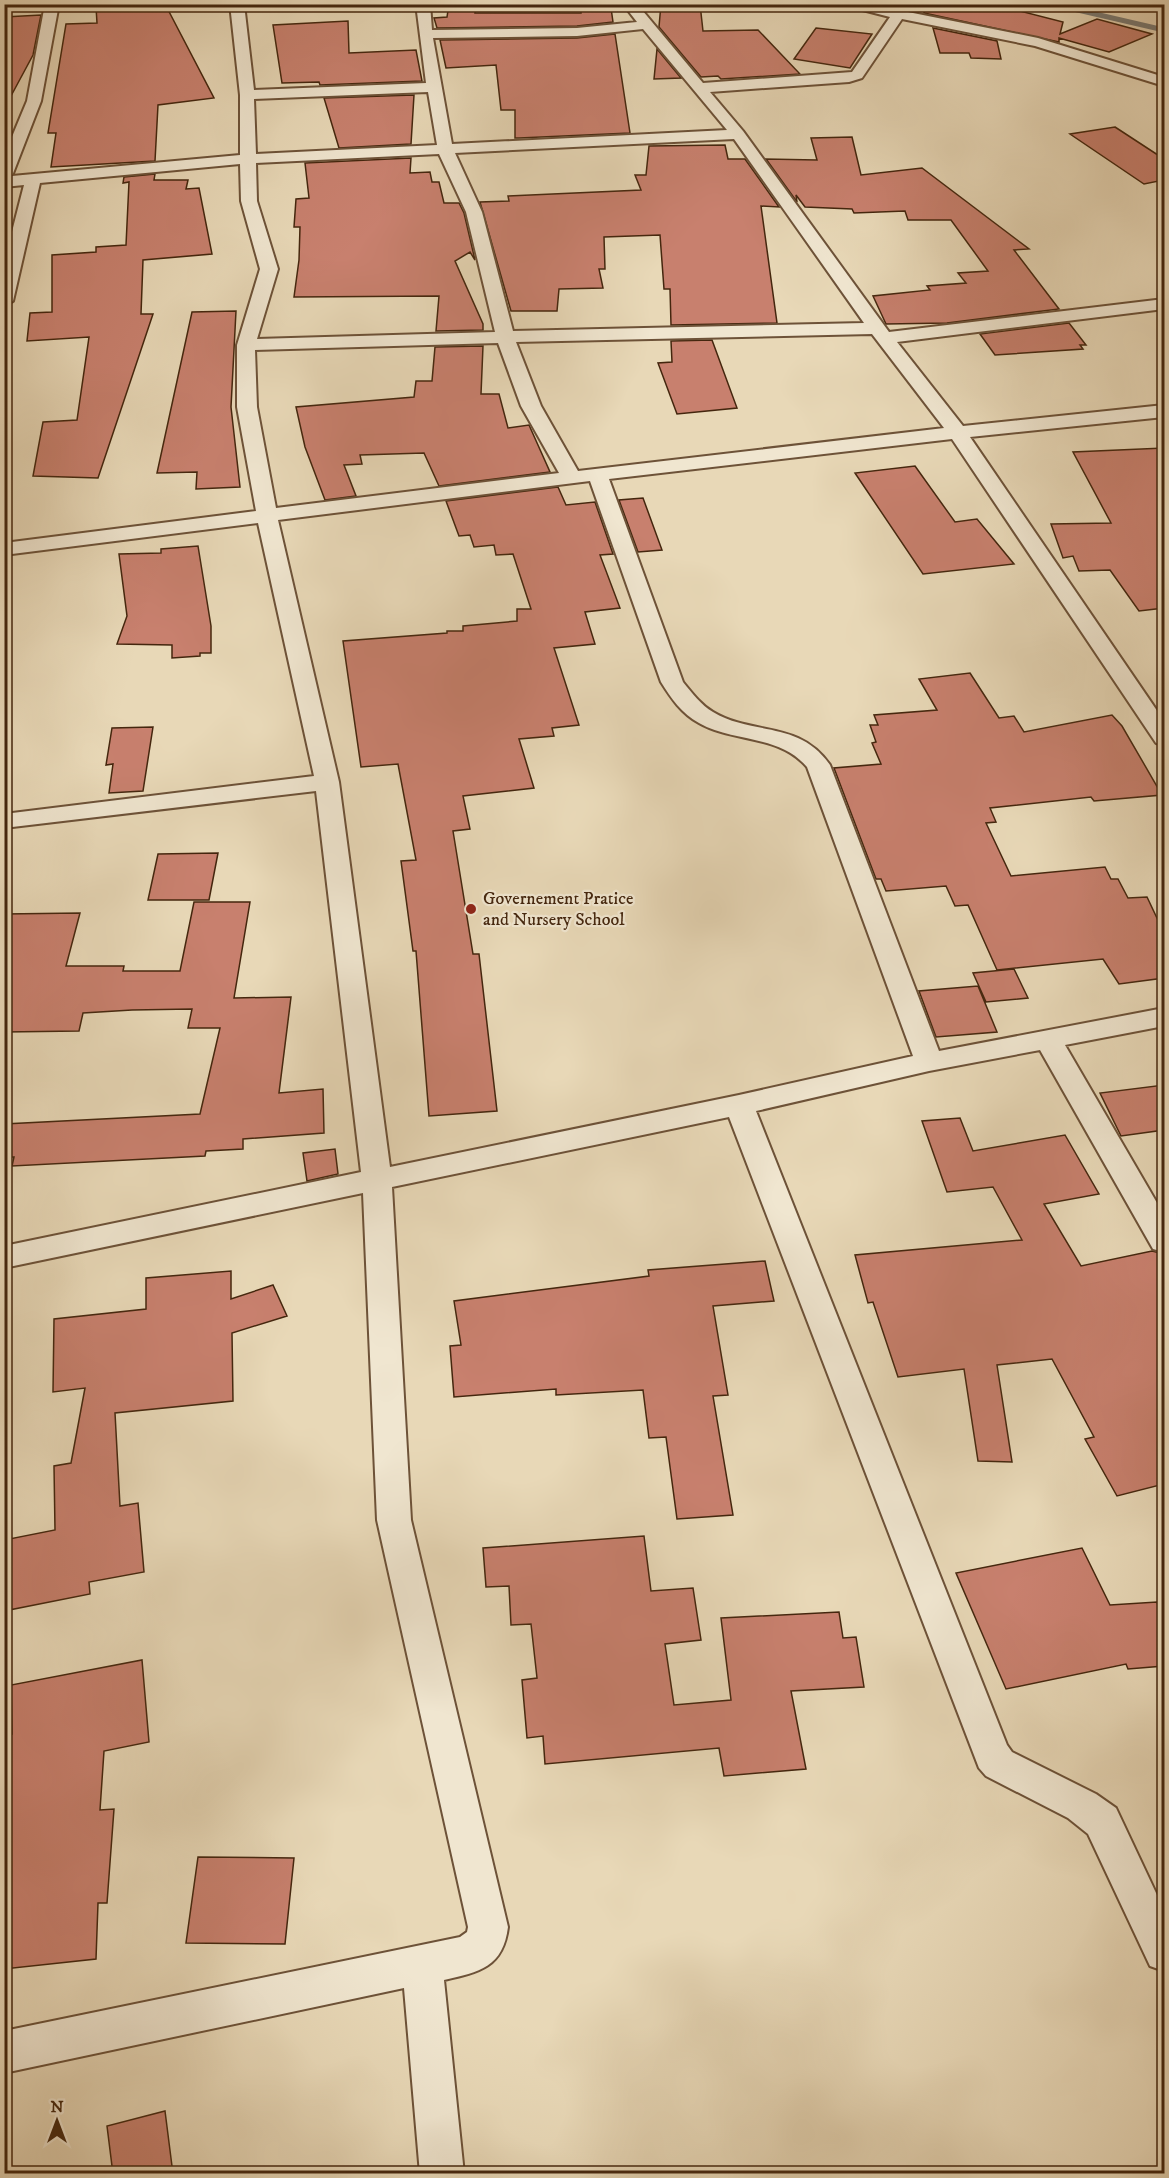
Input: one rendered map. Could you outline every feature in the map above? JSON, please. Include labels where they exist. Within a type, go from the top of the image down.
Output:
[{"type":"street","points":[[4,177],[34,101],[52,4]]},
{"type":"street","points":[[4,2052],[468,1954],[486,1943],[488,1927],[394,1520],[377,1180],[327,782],[267,515],[247,407],[246,345],[269,269],[249,201],[247,94],[237,4]]},
{"type":"street","points":[[423,4],[425,34],[445,149],[474,213],[506,337],[531,406],[572,478]]},
{"type":"street","points":[[629,4],[738,134],[881,333],[957,432],[1164,738]]},
{"type":"street","points":[[845,4],[1038,42],[1164,82]]},
{"type":"street","points":[[699,88],[849,78],[857,75],[897,16]]},
{"type":"street","points":[[425,34],[577,32],[645,25]]},
{"type":"street","points":[[247,94],[434,87]]},
{"type":"street","points":[[4,182],[249,159],[738,134]]},
{"type":"street","points":[[4,301],[33,179]]},
{"type":"street","points":[[246,345],[506,337],[881,333],[1164,304]]},
{"type":"street","points":[[4,549],[597,474],[957,432],[1164,411]]},
{"type":"street","points":[[597,474],[672,682],[687,704],[712,721],[798,744],[812,755],[818,765],[928,1062]]},
{"type":"street","points":[[4,821],[327,782]]},
{"type":"street","points":[[4,1257],[739,1105],[928,1062],[1049,1041],[1164,1017]]},
{"type":"street","points":[[1049,1041],[1164,1241]]},
{"type":"street","points":[[739,1105],[992,1756],[999,1764],[1082,1806],[1102,1821],[1164,1952]]},
{"type":"street","points":[[422,1964],[442,2174]]},
{"type":"building","points":[[103,4],[165,4],[214,98],[158,105],[155,161],[51,167],[56,133],[48,133],[66,24],[97,23],[96,7],[102,7]]},
{"type":"building","points":[[449,4],[476,4],[475,13],[581,13],[581,9],[611,8],[613,22],[577,26],[437,28],[434,18],[447,17]]},
{"type":"building","points":[[661,4],[700,4],[703,31],[758,30],[800,74],[721,79],[718,76],[701,77],[659,27]]},
{"type":"building","points":[[925,4],[993,4],[1063,22],[1060,34],[1097,19],[1152,34],[1109,52],[1059,38],[1059,42],[924,13]]},
{"type":"building","points":[[41,15],[33,55],[4,109],[4,17]]},
{"type":"building","points":[[348,21],[349,53],[416,50],[422,81],[320,85],[319,82],[282,83],[273,25]]},
{"type":"building","points":[[816,28],[872,34],[850,68],[794,59]]},
{"type":"building","points":[[933,28],[997,41],[1001,59],[971,58],[969,53],[940,53]]},
{"type":"building","points":[[615,34],[630,133],[519,138],[515,138],[515,110],[501,110],[496,65],[446,68],[440,40],[577,38]]},
{"type":"building","points":[[657,49],[681,78],[654,79]]},
{"type":"building","points":[[414,95],[411,144],[339,148],[324,98]]},
{"type":"building","points":[[1115,127],[1164,159],[1164,180],[1144,184],[1070,134]]},
{"type":"building","points":[[852,137],[861,175],[922,168],[1029,249],[1014,250],[1059,309],[947,323],[886,324],[873,296],[930,290],[927,286],[966,283],[958,273],[988,271],[951,220],[908,220],[905,211],[854,213],[852,209],[805,207],[796,195],[797,202],[766,159],[817,160],[811,138]]},
{"type":"building","points":[[725,145],[728,159],[745,159],[779,207],[761,206],[777,323],[671,325],[670,289],[664,289],[660,235],[604,237],[605,269],[599,269],[603,288],[559,289],[557,311],[511,311],[480,202],[509,201],[508,196],[641,190],[635,175],[646,175],[649,146]]},
{"type":"building","points":[[411,158],[410,173],[430,172],[432,182],[439,182],[444,203],[459,203],[464,213],[475,260],[470,252],[455,261],[483,324],[483,330],[436,331],[439,296],[294,297],[299,260],[300,227],[294,227],[296,199],[309,198],[305,163]]},
{"type":"building","points":[[155,174],[154,180],[188,180],[186,189],[199,188],[212,254],[143,260],[141,314],[153,314],[98,478],[33,476],[43,422],[77,420],[89,337],[27,341],[30,313],[52,312],[52,255],[96,252],[96,247],[126,245],[129,182],[123,183],[124,177]]},
{"type":"building","points":[[236,311],[231,407],[240,487],[196,489],[197,472],[157,473],[192,312]]},
{"type":"building","points":[[1069,323],[1086,345],[1080,345],[1083,349],[995,355],[980,334]]},
{"type":"building","points":[[712,340],[737,408],[677,414],[658,363],[672,362],[671,341]]},
{"type":"building","points":[[483,346],[481,394],[499,394],[508,428],[529,425],[550,472],[439,486],[424,453],[360,455],[362,464],[344,465],[356,496],[325,500],[305,447],[296,407],[414,397],[416,381],[432,381],[435,347]]},
{"type":"building","points":[[1164,448],[1164,608],[1139,611],[1110,570],[1079,571],[1073,556],[1063,558],[1051,524],[1111,523],[1073,452]]},
{"type":"building","points":[[915,466],[955,522],[977,519],[1014,564],[923,574],[855,473]]},
{"type":"building","points":[[558,487],[566,505],[595,502],[613,554],[600,555],[620,608],[585,612],[595,644],[554,648],[579,725],[552,728],[554,736],[519,739],[534,788],[463,796],[470,829],[453,831],[473,954],[479,954],[497,1111],[429,1116],[416,951],[413,951],[401,861],[416,860],[398,764],[361,767],[343,641],[447,633],[447,631],[463,631],[463,626],[517,621],[517,609],[531,609],[513,554],[496,555],[494,545],[474,547],[470,535],[459,536],[446,501]]},
{"type":"building","points":[[643,498],[662,550],[638,552],[619,500]]},
{"type":"building","points":[[198,546],[211,626],[211,653],[172,658],[172,645],[117,644],[127,616],[119,554],[161,553],[161,549]]},
{"type":"building","points":[[970,673],[999,718],[1014,716],[1024,732],[1112,715],[1122,726],[1162,795],[1094,801],[1091,797],[990,808],[996,822],[986,823],[1011,876],[1105,867],[1111,879],[1118,879],[1128,898],[1147,897],[1164,933],[1164,978],[1119,984],[1103,959],[997,970],[968,905],[955,906],[946,886],[886,891],[881,879],[876,879],[834,768],[881,764],[872,743],[876,742],[870,725],[878,725],[874,715],[937,710],[919,679]]},
{"type":"building","points":[[153,727],[143,791],[109,793],[113,764],[106,765],[112,728]]},
{"type":"building","points":[[218,853],[209,900],[148,900],[158,854]]},
{"type":"building","points":[[194,902],[250,902],[234,998],[291,997],[279,1093],[323,1089],[324,1133],[243,1139],[243,1149],[206,1151],[205,1156],[12,1166],[14,1157],[4,1157],[4,1124],[200,1114],[220,1028],[188,1028],[192,1009],[132,1010],[83,1013],[79,1031],[4,1032],[4,914],[80,913],[66,966],[124,966],[123,971],[180,971]]},
{"type":"building","points":[[1014,969],[1028,998],[986,1002],[973,973]]},
{"type":"building","points":[[978,986],[997,1032],[936,1037],[919,991]]},
{"type":"building","points":[[1164,1085],[1164,1130],[1121,1136],[1100,1093]]},
{"type":"building","points":[[960,1118],[973,1151],[1065,1135],[1099,1194],[1044,1204],[1081,1266],[1152,1251],[1164,1254],[1164,1484],[1117,1496],[1085,1439],[1094,1437],[1052,1359],[997,1365],[1012,1462],[978,1461],[964,1369],[898,1377],[873,1302],[868,1303],[855,1255],[1022,1240],[993,1187],[947,1192],[922,1121]]},
{"type":"building","points":[[335,1149],[338,1174],[307,1181],[303,1153]]},
{"type":"building","points":[[765,1261],[774,1301],[713,1306],[728,1395],[713,1396],[733,1515],[677,1519],[666,1437],[649,1438],[643,1390],[556,1395],[556,1389],[454,1397],[450,1346],[461,1345],[454,1301],[649,1276],[648,1270]]},
{"type":"building","points":[[231,1271],[231,1299],[273,1285],[287,1316],[232,1333],[233,1401],[115,1413],[120,1506],[138,1503],[144,1572],[89,1582],[90,1594],[4,1611],[4,1540],[55,1530],[54,1466],[71,1463],[85,1388],[53,1392],[54,1319],[146,1309],[146,1278]]},
{"type":"building","points":[[644,1536],[651,1591],[693,1588],[701,1640],[665,1644],[674,1705],[731,1700],[721,1618],[839,1612],[843,1638],[856,1637],[864,1687],[791,1691],[806,1769],[724,1776],[719,1748],[545,1764],[543,1736],[527,1738],[522,1680],[537,1678],[531,1624],[511,1625],[509,1586],[486,1587],[483,1548]]},
{"type":"building","points":[[1082,1548],[1110,1605],[1157,1602],[1164,1624],[1164,1666],[1128,1669],[1126,1664],[1006,1689],[956,1573]]},
{"type":"building","points":[[142,1660],[149,1742],[104,1751],[100,1810],[114,1809],[107,1903],[98,1903],[96,1959],[4,1969],[4,1735],[12,1734],[11,1685]]},
{"type":"building","points":[[198,1857],[294,1858],[285,1944],[186,1943]]},
{"type":"building","points":[[165,2111],[173,2174],[113,2174],[107,2126]]},
{"type":"waterway","points":[[1052,4],[1164,30]]},
{"type":"place","name":"Governement Pratice and Nursery School","points":[[471,909]]}]
